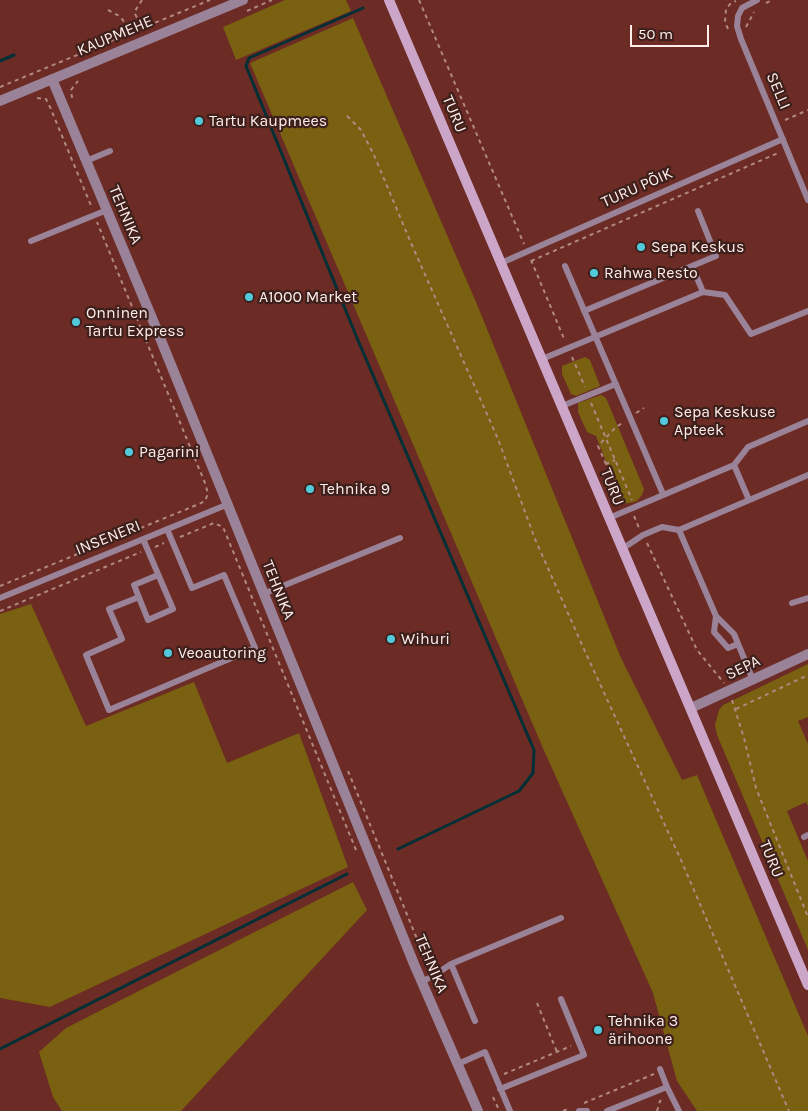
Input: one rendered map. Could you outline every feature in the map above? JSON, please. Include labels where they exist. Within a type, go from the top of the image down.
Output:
[{"type":"main road","name":"TURU","points":[[389,0],[622,549],[692,708],[808,985]]},
{"type":"street","name":"KAUPMEHE","points":[[0,101],[243,0]]},
{"type":"street","name":"TEHNIKA","points":[[52,79],[422,981],[478,1111]]},
{"type":"street","name":"SEPA","points":[[692,708],[808,654]]},
{"type":"lane","name":"SELLI","points":[[757,4],[742,8],[738,16],[737,26],[808,200]]},
{"type":"lane","name":"TURU PÕIK","points":[[501,263],[784,139]]},
{"type":"lane","points":[[86,161],[110,151]]},
{"type":"lane","points":[[31,241],[106,210]]},
{"type":"lane","points":[[584,311],[716,256],[698,211]]},
{"type":"lane","points":[[565,266],[664,494]]},
{"type":"lane","points":[[692,266],[703,292]]},
{"type":"lane","points":[[542,359],[703,292],[725,295],[751,334],[808,311]]},
{"type":"lane","points":[[562,406],[616,384]]},
{"type":"lane","points":[[609,518],[734,465],[748,447],[808,421]]},
{"type":"lane","points":[[734,465],[749,500]]},
{"type":"lane","points":[[622,549],[643,535],[662,527],[679,530],[808,475]]},
{"type":"lane","name":"INSENERI","points":[[0,598],[226,504]]},
{"type":"lane","points":[[139,597],[109,609],[122,639],[86,654],[110,710],[255,648],[224,575],[192,588],[168,529]]},
{"type":"lane","points":[[679,530],[716,616],[734,634],[753,680]]},
{"type":"lane","points":[[263,594],[400,538]]},
{"type":"lane","points":[[143,539],[173,610],[148,620],[134,585],[158,575]]},
{"type":"lane","points":[[792,603],[808,598]]},
{"type":"lane","points":[[716,616],[714,632],[728,648],[738,644]]},
{"type":"lane","points":[[422,981],[432,977],[451,964],[561,918]]},
{"type":"lane","points":[[451,964],[475,1021]]},
{"type":"lane","points":[[500,1089],[584,1055],[561,999]]},
{"type":"lane","points":[[458,1064],[485,1052],[510,1111]]},
{"type":"lane","points":[[661,1070],[679,1111]]},
{"type":"lane","points":[[607,1111],[667,1087]]},
{"type":"lane","points":[[580,1107],[587,1111]]},
{"type":"path","points":[[142,0],[135,11],[143,28]]},
{"type":"path","points":[[0,87],[210,0]]},
{"type":"path","points":[[244,11],[272,0]]},
{"type":"path","points":[[419,0],[635,506],[633,515],[697,650],[716,671],[729,692],[736,709],[756,788],[808,917]]},
{"type":"path","points":[[729,31],[725,22],[726,9],[739,0]]},
{"type":"path","points":[[764,4],[773,0]]},
{"type":"path","points":[[746,29],[748,20],[757,4]]},
{"type":"path","points":[[108,10],[123,20],[127,32],[126,35]]},
{"type":"path","points":[[72,99],[71,90],[79,80]]},
{"type":"path","points":[[0,586],[199,504],[205,501],[207,496],[205,483],[50,107],[46,99],[39,97],[30,100]]},
{"type":"path","points":[[784,121],[808,110]]},
{"type":"path","points":[[347,116],[361,130],[374,155],[498,438],[539,548],[681,860],[790,1111]]},
{"type":"path","points":[[532,261],[788,149]]},
{"type":"path","points":[[614,495],[612,489],[613,481],[598,446],[616,427],[644,408]]},
{"type":"path","points":[[606,464],[615,460]]},
{"type":"path","points":[[0,610],[214,523],[223,527],[330,789]]},
{"type":"path","points":[[736,709],[808,675]]},
{"type":"path","points":[[345,764],[432,977]]},
{"type":"path","points":[[537,1004],[557,1052]]},
{"type":"path","points":[[501,1075],[579,1043]]},
{"type":"path","points":[[580,1107],[661,1070]]},
{"type":"path","points":[[493,1097],[499,1110]]},
{"type":"path","points":[[657,1111],[660,1101],[664,1100]]},
{"type":"path","points":[[563,1111],[572,1107]]},
{"type":"shaded area","points":[[285,0],[346,0],[351,11],[236,60],[223,27]]},
{"type":"shaded area","points":[[353,18],[476,302],[621,658],[682,780],[697,775],[808,1036],[808,1111],[697,1111],[677,1081],[653,993],[542,746],[250,63]]},
{"type":"shaded area","points":[[585,357],[590,360],[600,386],[576,396],[571,394],[562,374],[562,366]]},
{"type":"shaded area","points":[[601,395],[606,398],[644,489],[637,501],[619,504],[614,492],[614,482],[596,436],[587,432],[578,412],[578,403]]},
{"type":"shaded area","points":[[31,604],[86,726],[194,682],[227,763],[299,733],[348,867],[50,1007],[0,998],[0,614]]},
{"type":"shaded area","points":[[808,664],[808,717],[798,721],[808,744],[808,806],[806,802],[787,811],[808,861],[808,950],[717,735],[715,725],[719,710],[723,705]]},
{"type":"shaded area","points":[[353,882],[367,910],[181,1111],[62,1111],[53,1097],[39,1052],[66,1028]]},
{"type":"waterway","points":[[363,8],[249,58],[246,66],[357,338],[534,750],[533,773],[519,791],[398,849]]},
{"type":"waterway","points":[[0,61],[14,55]]},
{"type":"waterway","points":[[0,1049],[347,874]]},
{"type":"place","name":"Tartu Kaupmees","points":[[199,121]]},
{"type":"place","name":"Sepa Keskus","points":[[641,247]]},
{"type":"place","name":"Rahwa Resto","points":[[594,273]]},
{"type":"place","name":"A1000 Market","points":[[249,297]]},
{"type":"place","name":"Onninen Tartu Express","points":[[76,322]]},
{"type":"place","name":"Sepa Keskuse Apteek","points":[[664,421]]},
{"type":"place","name":"Pagarini","points":[[129,452]]},
{"type":"place","name":"Tehnika 9","points":[[310,489]]},
{"type":"place","name":"Wihuri","points":[[391,639]]},
{"type":"place","name":"Veoautoring","points":[[168,653]]},
{"type":"place","name":"Tehnika 3 ärihoone","points":[[598,1030]]}]
